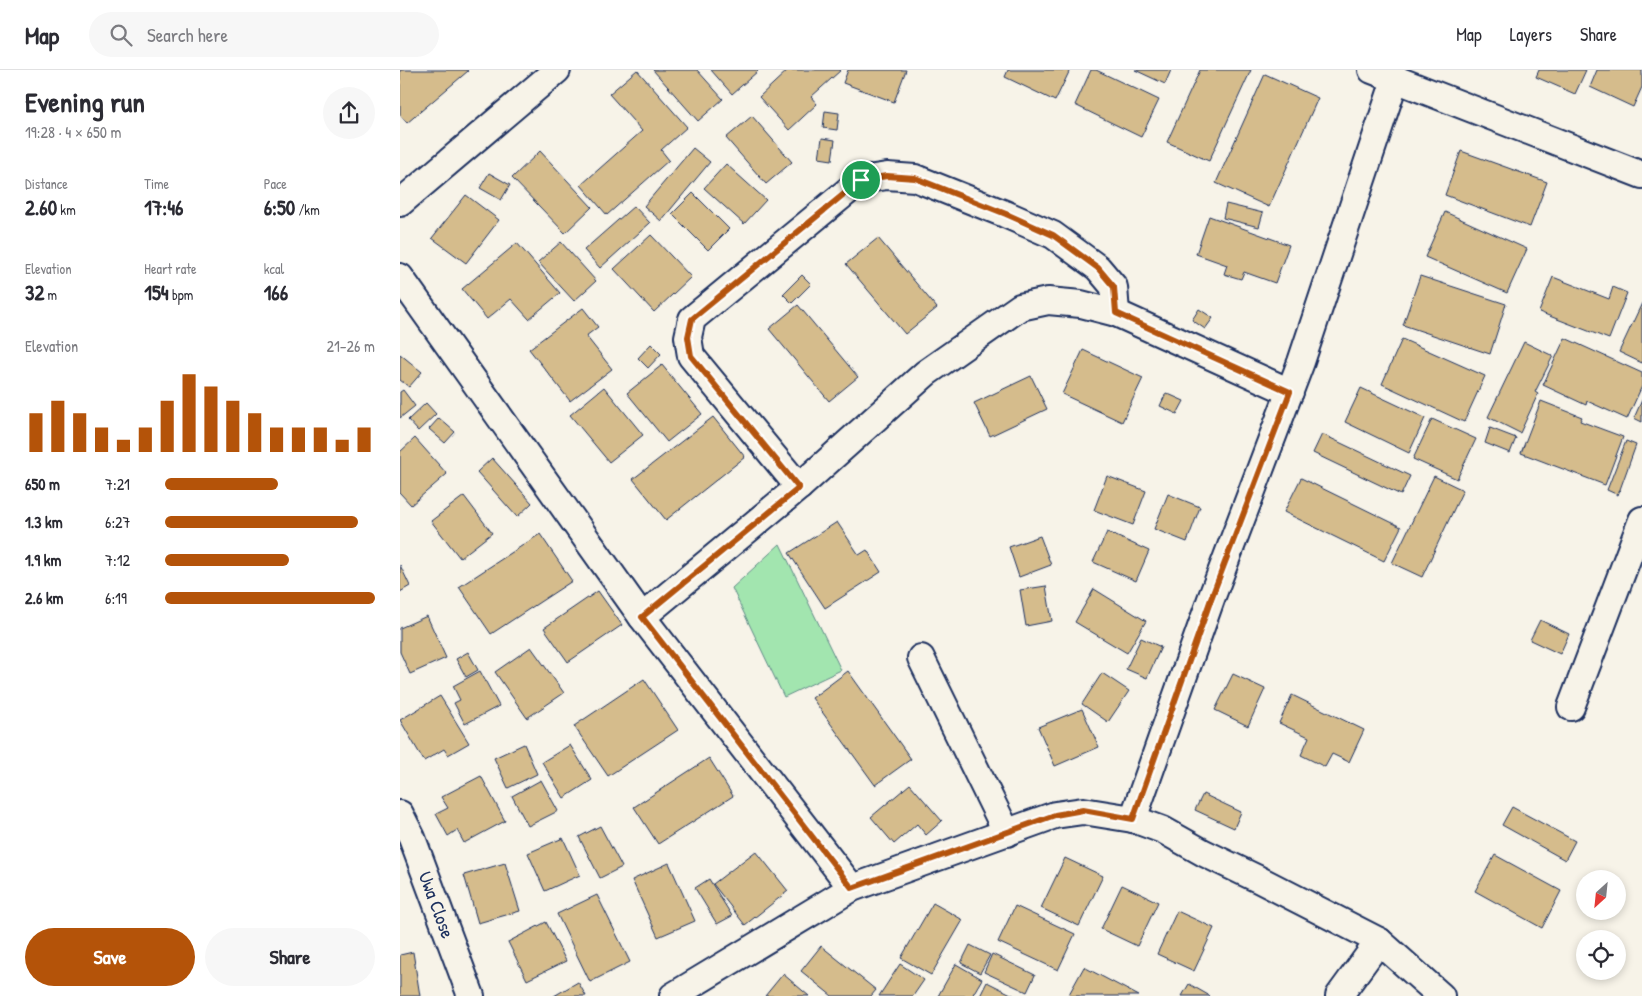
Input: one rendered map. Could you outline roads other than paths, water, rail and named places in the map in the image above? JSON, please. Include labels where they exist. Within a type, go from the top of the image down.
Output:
[{"type":"street","points":[[400,203],[557,70]]},
{"type":"street","points":[[1372,70],[1642,175]]},
{"type":"street","points":[[1133,819],[1211,599],[1301,362],[1395,80]]},
{"type":"street","points":[[799,488],[691,356],[688,337],[692,319],[861,180],[887,176],[915,178],[1053,235],[1098,268],[1114,287],[1116,313]]},
{"type":"street","points":[[400,277],[642,617],[852,888]]},
{"type":"street","points":[[642,617],[799,488],[926,373],[1020,307],[1048,301],[1082,304],[1116,313],[1290,392]]},
{"type":"street","points":[[1571,707],[1642,520]]},
{"type":"street","points":[[921,658],[1006,833]]},
{"type":"street","points":[[673,996],[852,888],[1055,815],[1083,810],[1133,819],[1163,830],[1204,853],[1379,940],[1441,996]]},
{"type":"street","name":"Uwa Close","points":[[400,814],[412,838],[471,996]]},
{"type":"street","points":[[1339,996],[1379,940]]}]
